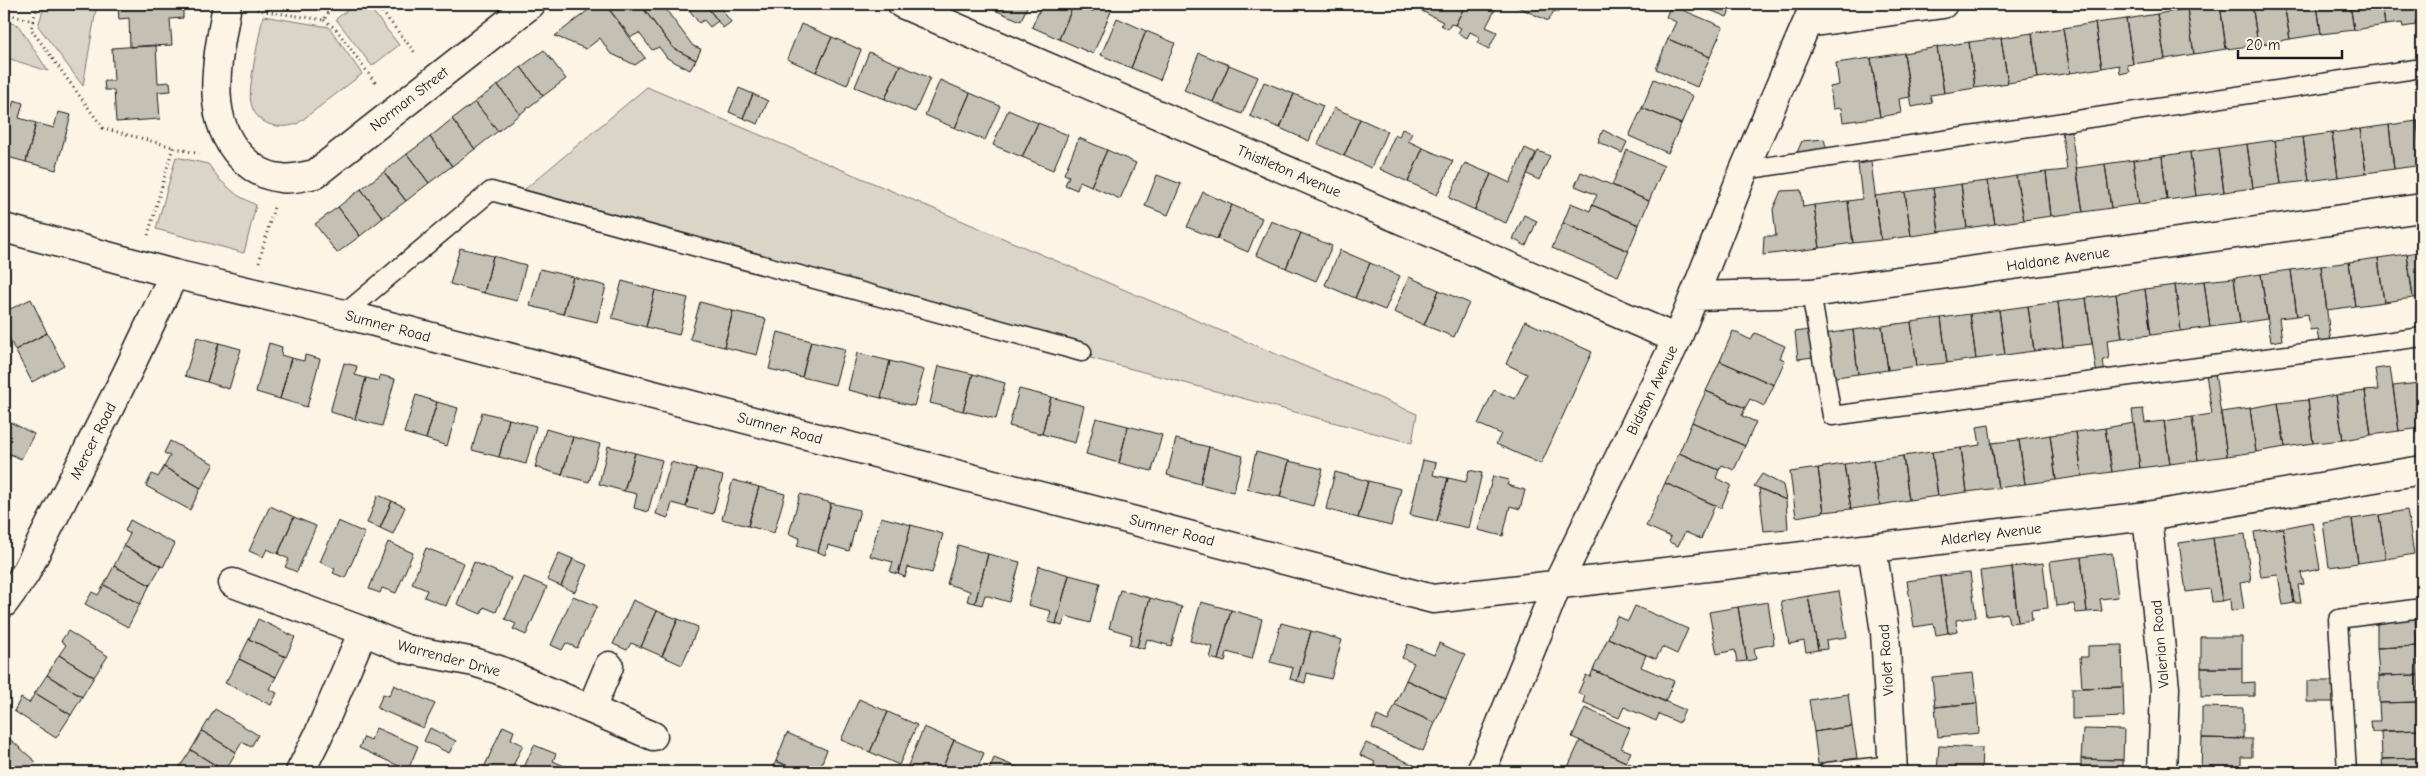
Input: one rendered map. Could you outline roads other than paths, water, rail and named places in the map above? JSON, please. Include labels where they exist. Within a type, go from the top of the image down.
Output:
[{"type":"street","name":"Norman Street","points":[[227,4],[217,70],[217,112],[230,145],[254,170],[282,179],[315,174],[531,4]]},
{"type":"street","name":"Thistleton Avenue","points":[[902,4],[1677,339]]},
{"type":"street","points":[[1811,14],[1943,4]]},
{"type":"street","name":"Bidston Avenue","points":[[1481,772],[1558,583],[1677,339],[1744,170],[1811,14]]},
{"type":"street","name":"Haldane Avenue","points":[[1694,296],[1811,293],[2422,208]]},
{"type":"street","name":"Sumner Road","points":[[4,228],[174,274],[344,314],[1433,599],[1558,583]]},
{"type":"street","name":"Mercer Road","points":[[4,603],[25,574],[127,373],[174,274]]},
{"type":"street","name":"Alderley Avenue","points":[[1558,583],[2147,516],[2422,470]]},
{"type":"street","name":"Valerian Road","points":[[2147,516],[2165,688],[2162,772]]},
{"type":"street","name":"Violet Road","points":[[1872,548],[1885,632],[1893,769]]},
{"type":"street","name":"Warrender Drive","points":[[233,583],[406,649],[474,662],[499,670],[653,736]]},
{"type":"street","points":[[300,772],[318,736],[363,631]]},
{"type":"street","points":[[591,709],[608,666]]},
{"type":"lane","points":[[1744,170],[2422,68]]},
{"type":"lane","points":[[344,314],[491,191],[1082,352]]},
{"type":"lane","points":[[1811,293],[1832,416],[2422,337]]},
{"type":"lane","points":[[2348,772],[2338,619],[2422,608]]},
{"type":"lane","points":[[1827,772],[1893,769]]}]
